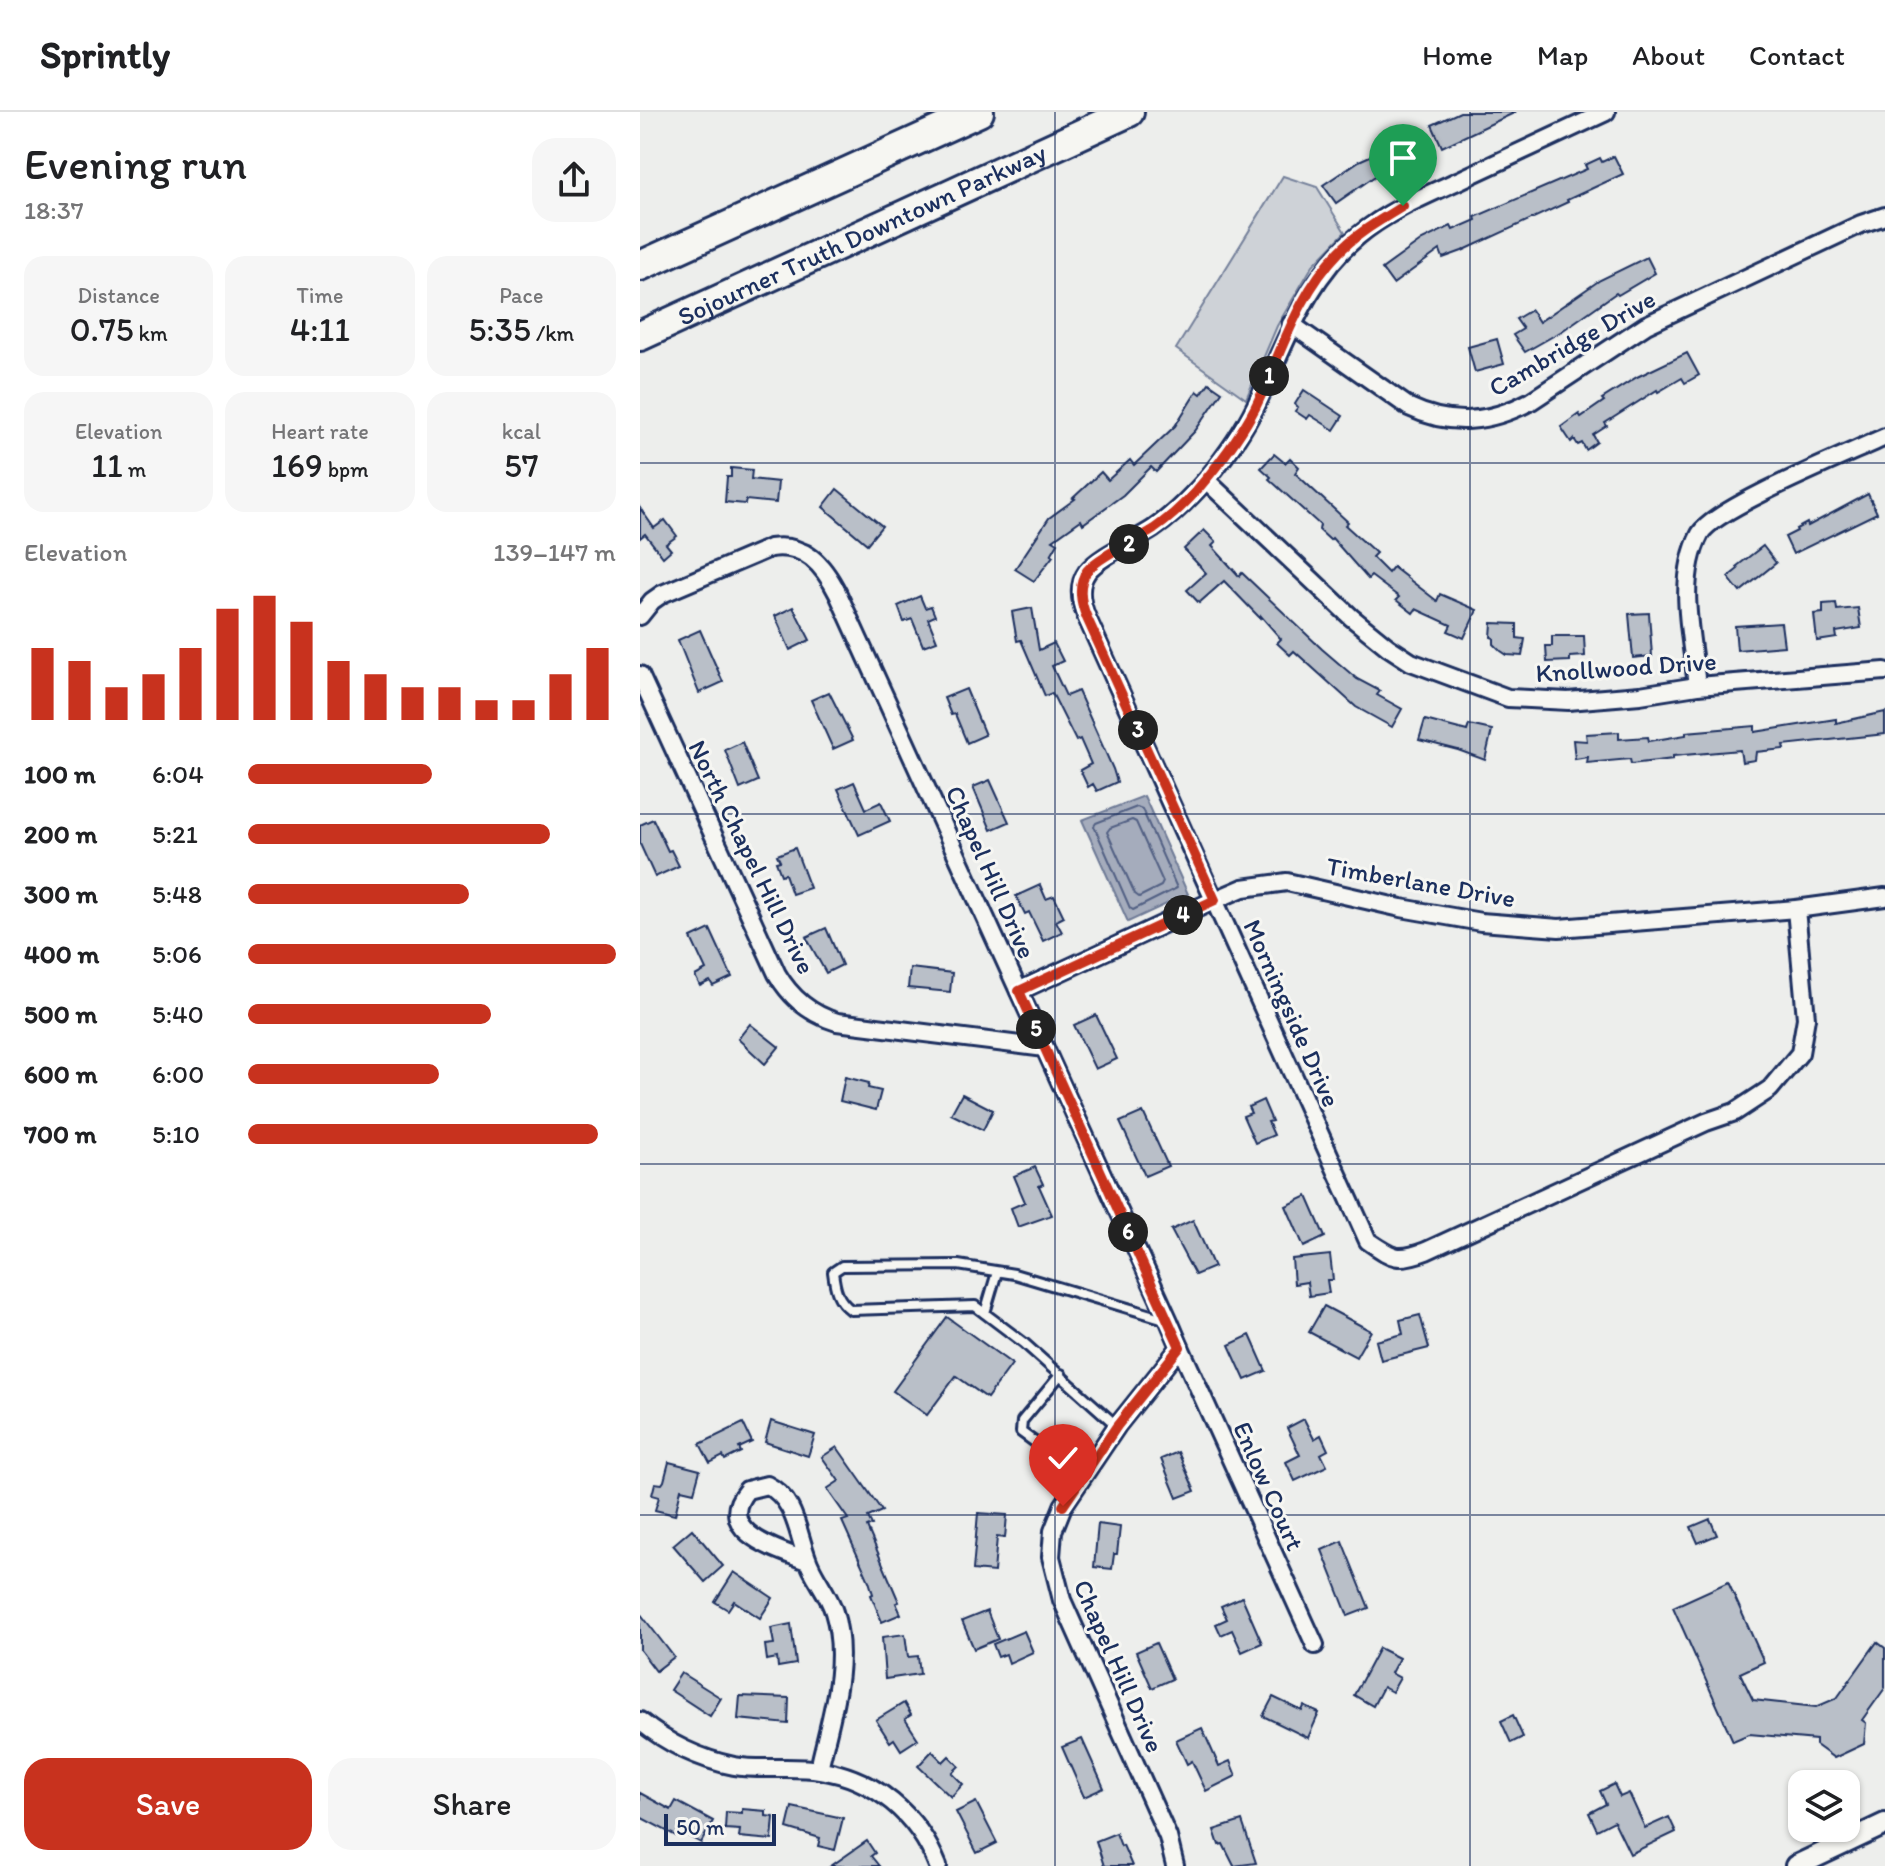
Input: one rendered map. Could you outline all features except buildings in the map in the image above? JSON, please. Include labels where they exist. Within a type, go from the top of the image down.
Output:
[{"type":"highway","points":[[640,266],[979,112]]},
{"type":"highway","name":"Sojourner Truth Downtown Parkway","points":[[640,336],[1129,112]]},
{"type":"street","name":"Morningside Drive","points":[[1606,112],[1403,206],[1361,233],[1339,252],[1318,277],[1291,324],[1247,422],[1206,480],[1154,528],[1088,570],[1081,592],[1087,618],[1368,1241],[1388,1255],[1405,1259],[1706,1122],[1735,1112],[1770,1089],[1800,1053],[1806,1018],[1796,909]]},
{"type":"street","name":"Cambridge Drive","points":[[1291,324],[1409,407],[1451,421],[1486,419],[1531,401],[1656,320],[1861,224],[1885,216]]},
{"type":"street","points":[[1697,686],[1686,595],[1692,554],[1701,531],[1727,509],[1885,437]]},
{"type":"street","name":"Knollwood Drive","points":[[1206,480],[1351,617],[1388,647],[1411,662],[1508,698],[1568,701],[1697,686],[1885,671]]},
{"type":"street","name":"Chapel Hill Drive","points":[[640,616],[662,594],[758,552],[782,547],[801,551],[824,569],[1169,1321],[1180,1347],[1081,1476],[1057,1517],[1052,1545],[1053,1571],[1068,1616],[1168,1837],[1175,1866]]},
{"type":"street","name":"North Chapel Hill Drive","points":[[640,675],[777,974],[793,996],[814,1013],[837,1022],[1045,1048]]},
{"type":"street","name":"Timberlane Drive","points":[[1019,991],[1243,888],[1287,882],[1454,918],[1559,928],[1796,909],[1885,897]]},
{"type":"street","name":"Enlow Court","points":[[1180,1347],[1315,1645]]},
{"type":"street","points":[[807,1561],[759,1542],[745,1531],[738,1521],[737,1509],[747,1490],[767,1485],[784,1498],[798,1527],[807,1561],[829,1597],[841,1644],[840,1674],[819,1769]]},
{"type":"street","points":[[640,1721],[687,1750],[717,1762],[753,1768],[819,1769],[852,1778],[894,1802],[916,1826],[938,1866]]},
{"type":"street","points":[[1796,1866],[1885,1824]]},
{"type":"lane","points":[[1117,1426],[1061,1374],[975,1306],[851,1310],[841,1303],[833,1272],[842,1266],[958,1265],[1014,1274],[1169,1321]]},
{"type":"lane","points":[[985,1313],[997,1272]]},
{"type":"lane","points":[[1061,1374],[1022,1421],[1021,1432],[1081,1476]]},
{"type":"shaded area","points":[[1283,176],[1317,187],[1345,232],[1313,265],[1277,326],[1246,399],[1176,349]]},
{"type":"water","points":[[1144,796],[1188,894],[1128,922],[1082,820]]},
{"type":"route","points":[[1063,1506],[1117,1426],[1180,1347],[1019,991],[1215,900],[1087,618],[1081,601],[1084,576],[1094,565],[1154,528],[1206,480],[1239,437],[1263,391],[1291,324],[1318,277],[1339,252],[1361,233],[1403,206]]}]
